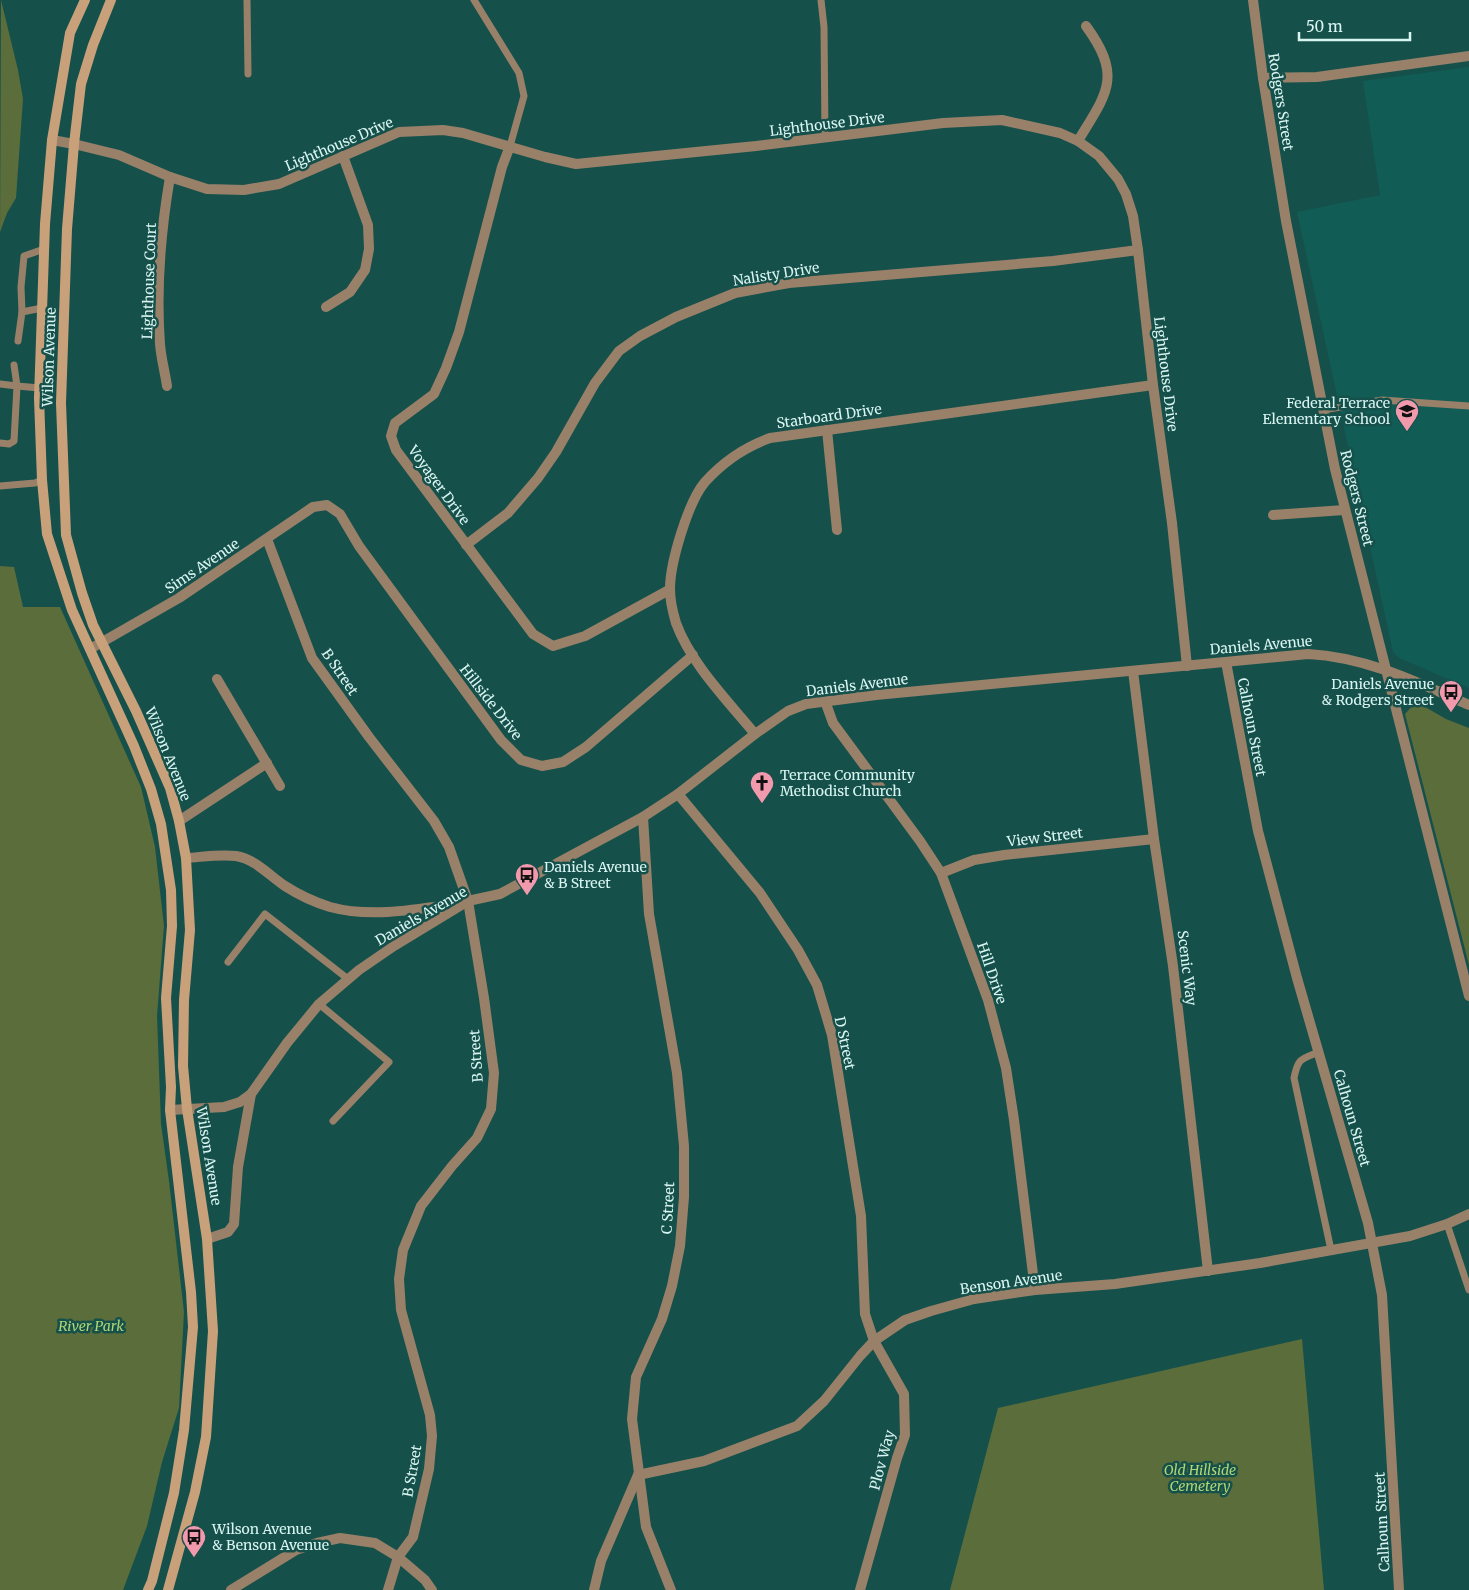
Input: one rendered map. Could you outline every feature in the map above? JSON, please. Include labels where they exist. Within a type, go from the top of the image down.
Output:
[{"type":"main road","name":"Wilson Avenue","points":[[85,0],[70,33],[52,140],[44,249],[42,308],[40,388],[42,480],[48,534],[72,610],[144,772],[161,824],[171,899],[172,926],[166,998],[172,1087],[170,1110],[192,1292],[192,1327],[184,1430],[174,1493],[152,1582],[148,1590]]},
{"type":"main road","name":"Wilson Avenue","points":[[111,0],[93,45],[82,84],[74,144],[67,229],[61,403],[66,535],[82,593],[94,625],[151,743],[170,788],[186,858],[190,930],[184,1000],[183,1066],[187,1109],[207,1239],[213,1331],[206,1437],[195,1492],[168,1590]]},
{"type":"street","name":"Rodgers Street","points":[[1253,0],[1262,78],[1286,221],[1344,510],[1469,996]]},
{"type":"street","points":[[1078,142],[1102,101],[1106,90],[1108,69],[1098,44],[1086,26]]},
{"type":"street","points":[[1262,78],[1317,77],[1469,56]]},
{"type":"street","name":"Lighthouse Drive","points":[[52,140],[120,155],[170,177],[207,189],[244,190],[279,184],[399,132],[420,130],[463,133],[576,164],[756,146],[943,123],[1002,120],[1060,133],[1099,156],[1120,183],[1126,194],[1133,216],[1172,523],[1187,666]]},
{"type":"street","name":"Voyager Drive","points":[[510,146],[502,167],[459,332],[446,368],[434,394],[395,423],[391,436],[396,450],[533,634],[553,646],[585,636],[670,590]]},
{"type":"street","points":[[326,307],[350,292],[364,270],[368,249],[368,225],[343,156]]},
{"type":"street","name":"Lighthouse Court","points":[[167,386],[160,345],[160,294],[162,238],[170,177]]},
{"type":"street","name":"Nalisty Drive","points":[[466,545],[508,513],[538,478],[556,452],[595,383],[619,351],[640,336],[676,317],[735,293],[789,283],[1052,261],[1138,250]]},
{"type":"street","name":"Starboard Drive","points":[[692,655],[676,623],[670,590],[673,565],[684,519],[704,483],[739,452],[752,444],[770,438],[1153,385]]},
{"type":"street","points":[[827,430],[836,530]]},
{"type":"street","name":"Sims Avenue","points":[[90,649],[180,598],[312,507],[327,505]]},
{"type":"street","name":"Hillside Drive","points":[[327,505],[340,514],[359,546],[495,732],[521,760],[542,766],[563,762],[586,747],[692,655]]},
{"type":"street","points":[[1273,515],[1344,510]]},
{"type":"street","name":"B Street","points":[[267,539],[312,658],[369,738],[434,821],[449,847],[468,901],[494,1073],[491,1109],[477,1138],[421,1206],[404,1250],[399,1279],[401,1310],[430,1415],[432,1436],[430,1469],[413,1536],[398,1557],[388,1590]]},
{"type":"street","name":"Daniels Avenue","points":[[170,1110],[232,1106],[240,1102],[251,1094],[287,1043],[320,1004],[348,979],[394,946],[468,901],[500,894],[643,817],[678,794],[755,734],[788,711],[806,704],[1308,654],[1327,655],[1365,662],[1469,706]]},
{"type":"street","points":[[692,655],[755,734]]},
{"type":"street","name":"Calhoun Street","points":[[1226,662],[1258,831],[1368,1223],[1382,1295],[1400,1590]]},
{"type":"street","name":"Scenic Way","points":[[1133,671],[1154,839],[1173,966],[1208,1271]]},
{"type":"street","points":[[217,679],[280,786]]},
{"type":"street","name":"Hill Drive","points":[[825,701],[833,723],[920,841],[941,873],[988,1000],[1006,1068],[1035,1290]]},
{"type":"street","points":[[179,821],[266,763]]},
{"type":"street","name":"D Street","points":[[678,794],[760,893],[798,950],[817,985],[832,1035],[861,1216],[865,1314],[874,1341]]},
{"type":"street","name":"C Street","points":[[643,817],[649,914],[677,1072],[684,1146],[684,1197],[680,1246],[672,1286],[662,1319],[636,1376],[632,1419],[646,1527],[671,1590]]},
{"type":"street","name":"View Street","points":[[941,873],[974,860],[1154,839]]},
{"type":"street","points":[[186,858],[237,856],[252,862],[284,885],[308,899],[332,907],[369,912],[430,907],[468,901]]},
{"type":"street","name":"Daniels Avenue","points":[[207,1239],[228,1232],[234,1224],[238,1167],[251,1094]]},
{"type":"street","name":"Benson Avenue","points":[[638,1474],[704,1461],[797,1426],[824,1402],[874,1341],[905,1320],[930,1311],[974,1299],[1035,1290],[1115,1284],[1208,1271],[1410,1236],[1469,1214]]},
{"type":"street","name":"Plov Way","points":[[860,1590],[905,1435],[904,1394],[874,1341]]},
{"type":"street","points":[[594,1590],[601,1561],[638,1474]]},
{"type":"street","points":[[231,1590],[296,1550],[317,1542],[340,1538],[376,1543],[398,1557],[425,1580],[432,1590]]},
{"type":"lane","points":[[247,0],[248,74]]},
{"type":"lane","points":[[474,0],[519,73],[524,96],[510,146]]},
{"type":"lane","points":[[821,0],[824,27],[825,138]]},
{"type":"lane","points":[[18,341],[22,312],[21,287],[24,256],[44,249]]},
{"type":"lane","points":[[22,312],[42,308]]},
{"type":"lane","points":[[0,442],[8,444],[14,441],[16,386],[14,365]]},
{"type":"lane","points":[[0,384],[40,388]]},
{"type":"lane","points":[[1323,410],[1382,400],[1469,406]]},
{"type":"lane","points":[[0,486],[35,483],[42,480]]},
{"type":"lane","points":[[228,962],[265,914],[348,979]]},
{"type":"lane","points":[[320,1004],[389,1062],[334,1121]]},
{"type":"lane","points":[[1319,1052],[1302,1059],[1296,1065],[1294,1078],[1331,1250]]},
{"type":"lane","points":[[1446,1224],[1469,1290]]},
{"type":"shaded area","name":"Federal Terrace Elementary School","points":[[1469,67],[1469,688],[1399,658],[1393,652],[1297,212],[1380,195],[1363,81]]},
{"type":"green space","points":[[1,0],[23,99],[16,198],[7,213],[0,232]]},
{"type":"green space","name":"River Park","points":[[0,566],[14,567],[23,607],[60,607],[141,787],[155,847],[164,926],[157,1016],[161,1124],[184,1312],[179,1408],[162,1462],[147,1526],[123,1590],[0,1590]]},
{"type":"green space","points":[[1420,704],[1446,719],[1469,728],[1469,965],[1405,714],[1413,705]]},
{"type":"green space","name":"Old Hillside Cemetery","points":[[1302,1339],[1324,1590],[950,1590],[998,1408]]},
{"type":"place","name":"Federal Terrace Elementary School","points":[[1407,432]]},
{"type":"place","name":"Daniels Avenue & Rodgers Street","points":[[1451,713]]},
{"type":"place","name":"Terrace Community Methodist Church","points":[[762,804]]},
{"type":"place","name":"Daniels Avenue & B Street","points":[[527,896]]},
{"type":"place","name":"Wilson Avenue & Benson Avenue","points":[[194,1558]]}]
